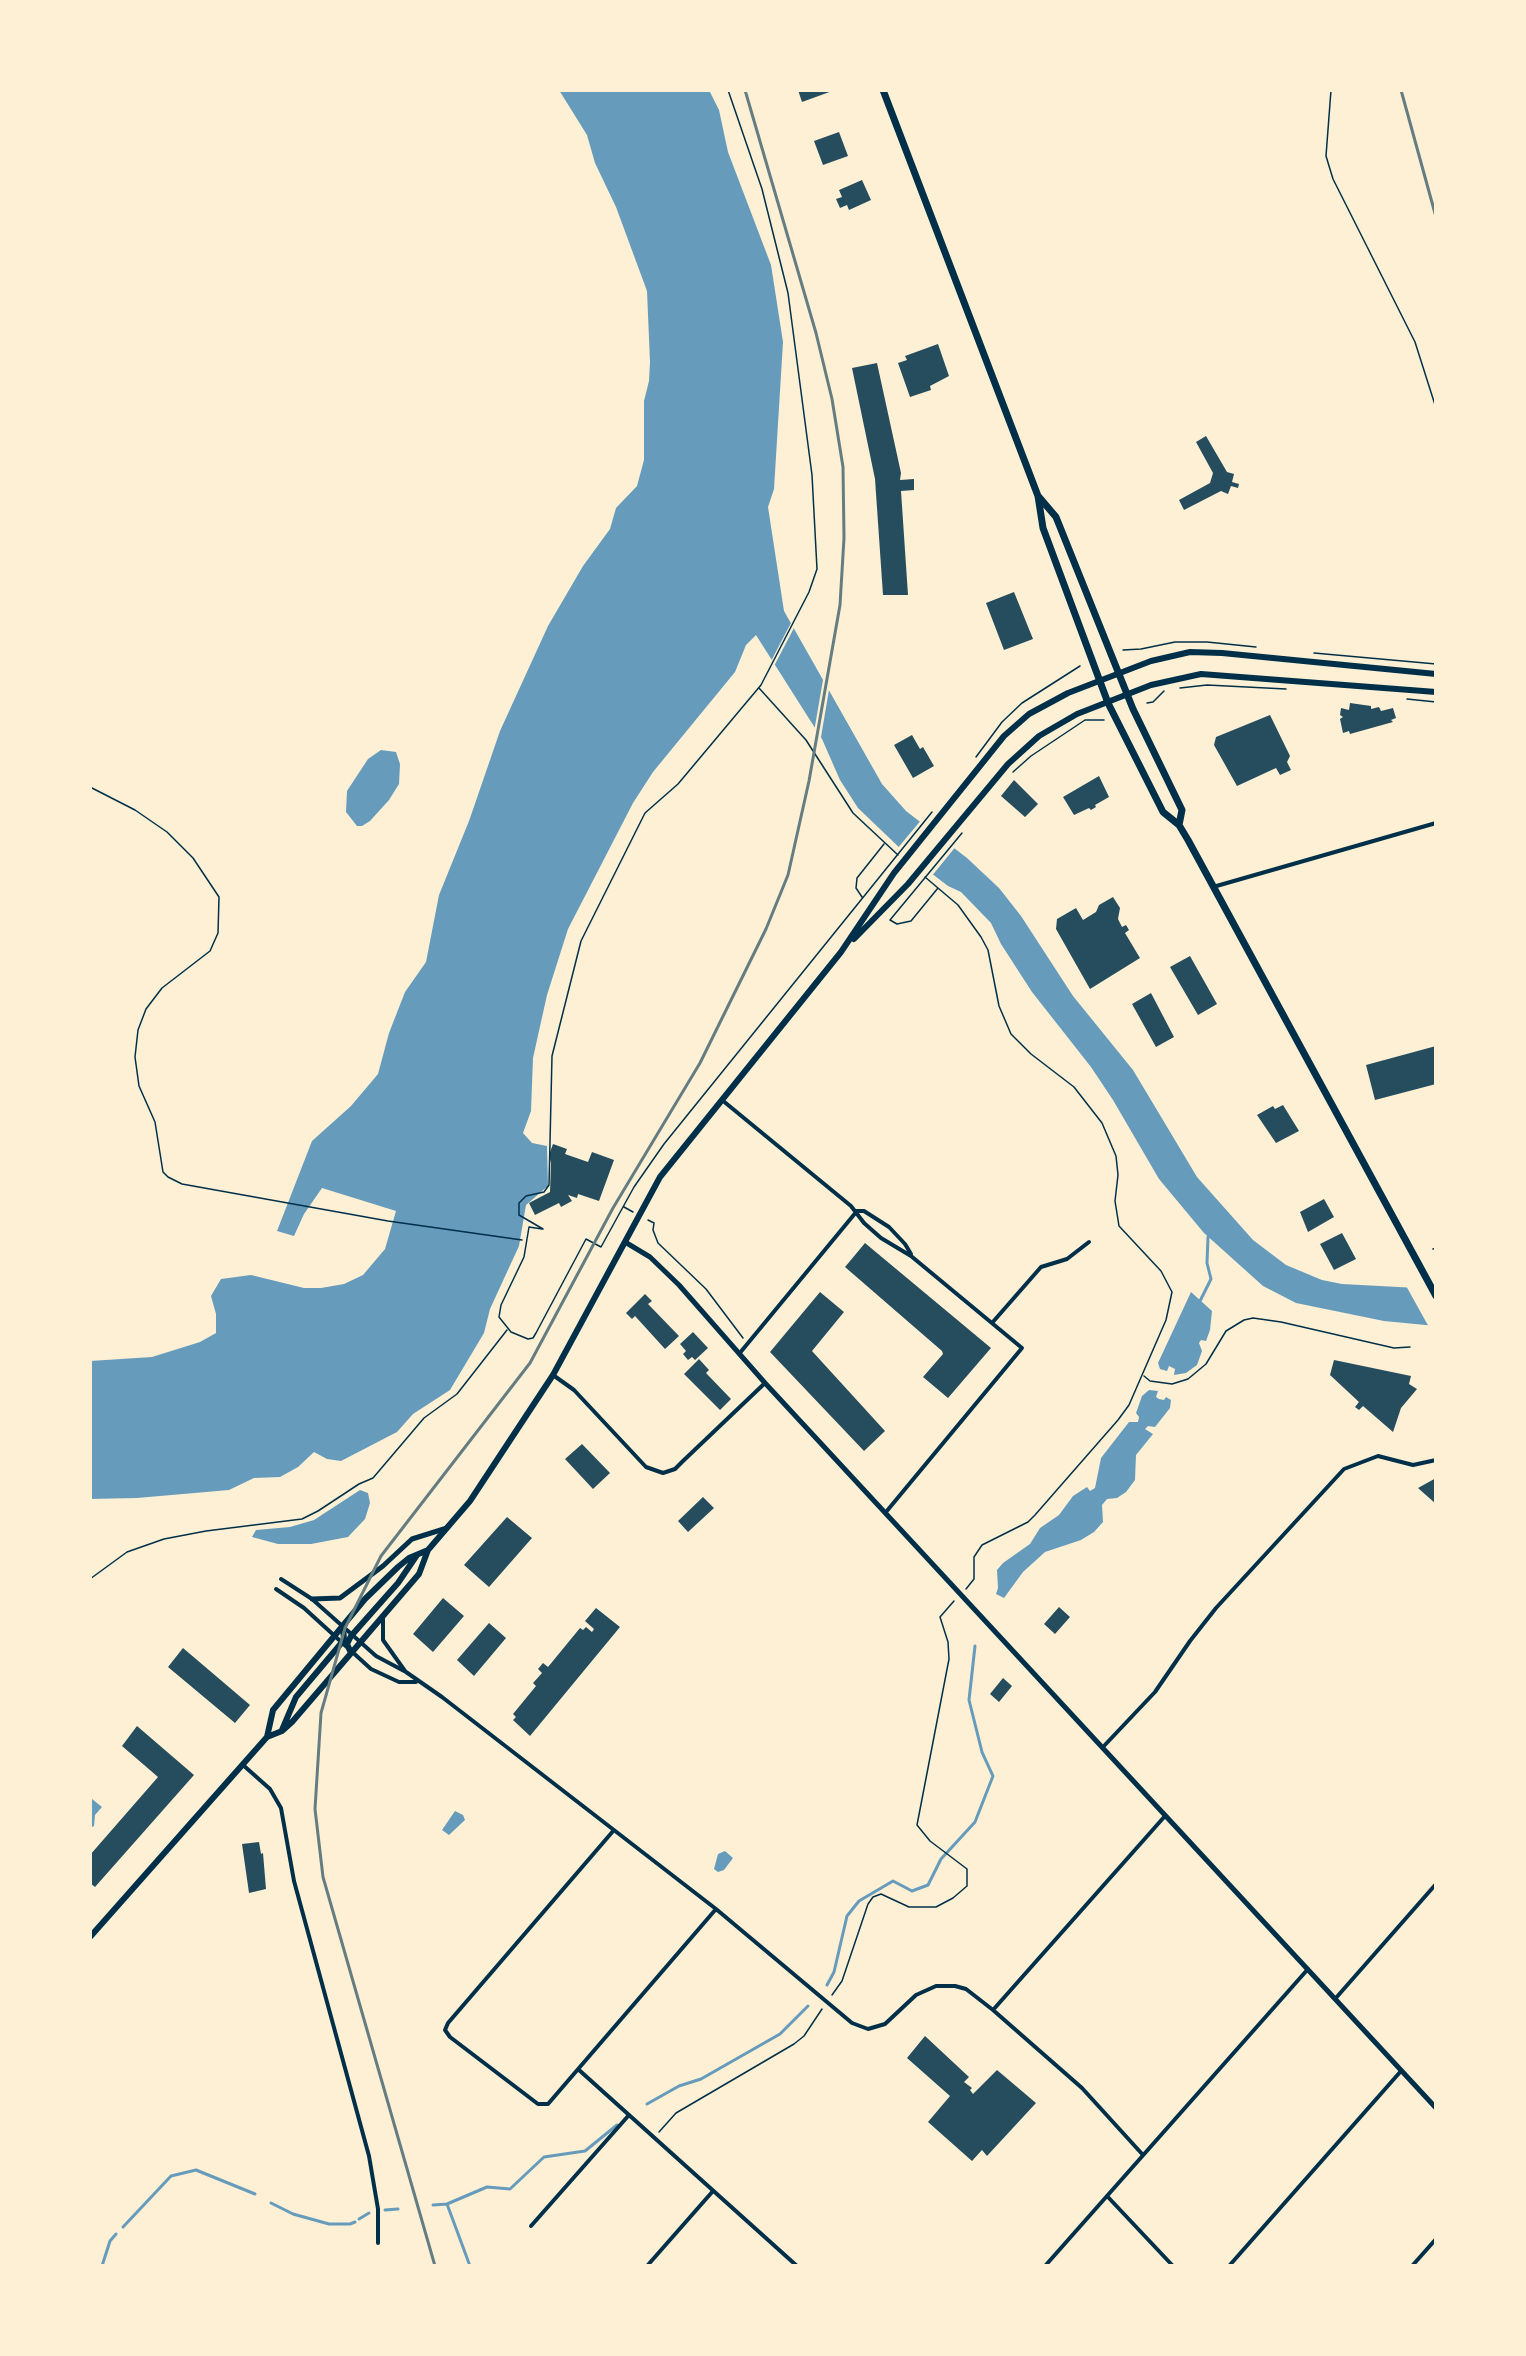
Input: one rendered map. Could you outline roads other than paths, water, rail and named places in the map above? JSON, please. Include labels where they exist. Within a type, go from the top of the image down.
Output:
[{"type":"main road","points":[[883,90],[1038,496],[1043,528],[1108,703],[1163,812],[1179,825],[1436,1296]]},
{"type":"main road","points":[[1038,496],[1056,517],[1127,695],[1182,810],[1179,825]]},
{"type":"main road","points":[[91,1933],[267,1737],[282,1731],[419,1574],[428,1550],[475,1493],[553,1375],[660,1177],[841,952],[894,873],[992,750],[1015,726],[1047,703],[1099,681],[1172,655],[1208,652],[1436,674]]},
{"type":"main road","points":[[841,952],[908,885],[1008,764],[1031,743],[1067,719],[1168,680],[1201,674],[1372,685],[1436,692]]},
{"type":"main road","points":[[267,1737],[273,1710],[334,1636],[379,1584],[409,1558],[428,1550]]},
{"type":"main road","points":[[351,1653],[347,1644],[352,1635],[398,1583],[417,1555]]},
{"type":"main road","points":[[282,1731],[296,1696],[341,1644],[345,1635],[343,1626]]},
{"type":"street","points":[[1213,886],[1436,823]]},
{"type":"street","points":[[721,1099],[857,1211],[864,1223],[881,1238],[911,1256],[1022,1348],[886,1512]]},
{"type":"street","points":[[857,1211],[864,1211],[889,1227],[905,1244],[911,1256]]},
{"type":"street","points":[[739,1354],[857,1211]]},
{"type":"street","points":[[625,1242],[650,1257],[667,1273],[765,1383],[1436,2108]]},
{"type":"street","points":[[992,1323],[1041,1267],[1067,1259],[1089,1242]]},
{"type":"street","points":[[553,1375],[574,1390],[646,1467],[658,1472],[675,1469],[765,1383]]},
{"type":"street","points":[[1103,1747],[1155,1692],[1216,1608],[1331,1480],[1344,1469],[1369,1457],[1390,1458],[1413,1465],[1436,1461]]},
{"type":"street","points":[[312,1599],[339,1598],[382,1566],[412,1539],[447,1528]]},
{"type":"street","points":[[281,1579],[312,1599],[376,1656],[406,1672]]},
{"type":"street","points":[[276,1589],[304,1608],[371,1669],[399,1682],[417,1682]]},
{"type":"street","points":[[384,1614],[381,1628],[383,1640],[406,1672],[417,1682],[442,1697],[716,1909],[852,2024],[868,2029],[885,2024],[916,1995],[936,1986],[955,1986],[966,1989],[1082,2088],[1143,2155]]},
{"type":"street","points":[[243,1765],[270,1789],[281,1808],[294,1881],[369,2156],[378,2209],[378,2243]]},
{"type":"street","points":[[993,2010],[1165,1815]]},
{"type":"street","points":[[614,1830],[448,2023],[445,2030],[450,2037],[538,2104],[548,2104],[716,1909]]},
{"type":"street","points":[[1335,1999],[1436,1884]]},
{"type":"street","points":[[1045,2266],[1308,1969]]},
{"type":"street","points":[[579,2070],[797,2266]]},
{"type":"street","points":[[1229,2266],[1401,2071]]},
{"type":"street","points":[[531,2226],[629,2115]]},
{"type":"street","points":[[647,2266],[713,2191]]},
{"type":"street","points":[[1107,2196],[1173,2266]]},
{"type":"street","points":[[1412,2266],[1436,2239]]},
{"type":"water","points":[[559,90],[709,90],[719,110],[728,152],[771,265],[783,342],[774,489],[768,507],[784,611],[882,784],[906,811],[967,858],[999,888],[1021,916],[1073,996],[1133,1070],[1197,1177],[1253,1240],[1286,1265],[1322,1280],[1342,1284],[1436,1289],[1436,1326],[1384,1321],[1296,1303],[1263,1286],[1204,1233],[1159,1179],[1113,1100],[1091,1067],[1032,992],[1001,944],[991,923],[961,892],[948,886],[905,853],[858,808],[840,780],[822,739],[756,635],[746,645],[735,672],[653,772],[633,803],[568,929],[547,995],[533,1058],[531,1111],[523,1133],[532,1143],[547,1146],[548,1186],[526,1205],[519,1246],[490,1309],[484,1333],[450,1390],[413,1414],[397,1432],[341,1461],[327,1459],[314,1452],[298,1467],[280,1477],[254,1478],[229,1490],[137,1498],[90,1499],[90,1361],[152,1357],[200,1342],[216,1333],[216,1314],[211,1296],[221,1279],[251,1275],[304,1288],[344,1284],[363,1275],[385,1249],[396,1211],[322,1188],[304,1214],[294,1236],[277,1231],[312,1141],[351,1106],[378,1074],[389,1033],[405,992],[426,962],[439,895],[469,821],[500,731],[548,626],[583,566],[610,529],[616,508],[637,486],[644,460],[644,401],[649,381],[650,362],[647,291],[616,207],[595,163],[587,135]]},
{"type":"water","points":[[381,750],[396,752],[400,764],[399,784],[389,800],[370,821],[357,826],[346,812],[347,791],[368,759]]},
{"type":"water","points":[[1191,1292],[1212,1311],[1210,1330],[1206,1341],[1201,1340],[1199,1343],[1202,1351],[1197,1365],[1186,1373],[1174,1375],[1175,1369],[1169,1366],[1167,1371],[1160,1369],[1158,1363]]},
{"type":"water","points":[[1149,1390],[1158,1391],[1156,1397],[1159,1399],[1164,1400],[1166,1397],[1171,1400],[1170,1408],[1155,1427],[1148,1426],[1145,1429],[1153,1434],[1136,1455],[1135,1480],[1126,1492],[1117,1498],[1107,1499],[1102,1505],[1103,1522],[1094,1532],[1081,1540],[1045,1552],[1023,1572],[1004,1598],[996,1594],[997,1570],[1003,1563],[1030,1544],[1040,1528],[1059,1515],[1073,1496],[1087,1487],[1090,1491],[1095,1488],[1101,1458],[1129,1422],[1138,1422],[1139,1417],[1136,1413],[1142,1396]]},
{"type":"water","points":[[360,1490],[368,1493],[370,1503],[365,1519],[348,1537],[311,1544],[278,1544],[252,1537],[256,1530],[290,1527],[314,1520]]},
{"type":"water","points":[[92,1799],[102,1807],[95,1815],[94,1826],[90,1828],[90,1802]]},
{"type":"water","points":[[455,1811],[463,1815],[465,1820],[449,1835],[442,1830]]},
{"type":"water","points":[[725,1851],[733,1858],[724,1870],[718,1872],[714,1869],[718,1854]]},
{"type":"waterway","points":[[1200,1301],[1211,1279],[1207,1263],[1208,1237]]},
{"type":"waterway","points":[[827,1985],[834,1972],[847,1916],[859,1901],[893,1881],[912,1891],[928,1885],[941,1859],[975,1822],[993,1776],[982,1752],[969,1700],[975,1646]]},
{"type":"waterway","points":[[647,2104],[679,2086],[701,2079],[780,2034],[808,2006]]},
{"type":"waterway","points":[[433,2205],[447,2204],[487,2187],[510,2189],[544,2157],[585,2151],[617,2125]]},
{"type":"waterway","points":[[123,2227],[171,2176],[196,2170],[255,2194]]},
{"type":"waterway","points":[[271,2203],[293,2214],[329,2224],[355,2222]]},
{"type":"waterway","points":[[447,2204],[470,2266]]},
{"type":"waterway","points":[[385,2210],[398,2209]]},
{"type":"waterway","points":[[359,2219],[369,2213]]},
{"type":"waterway","points":[[102,2266],[110,2241],[116,2234]]},
{"type":"railway","points":[[435,2266],[323,1877],[315,1809],[321,1713],[345,1628],[381,1556],[530,1363],[613,1208],[700,1063],[766,929],[788,875],[809,781],[840,605],[844,538],[843,467],[832,399],[816,333],[745,90]]},
{"type":"railway","points":[[1401,90],[1436,217]]}]
